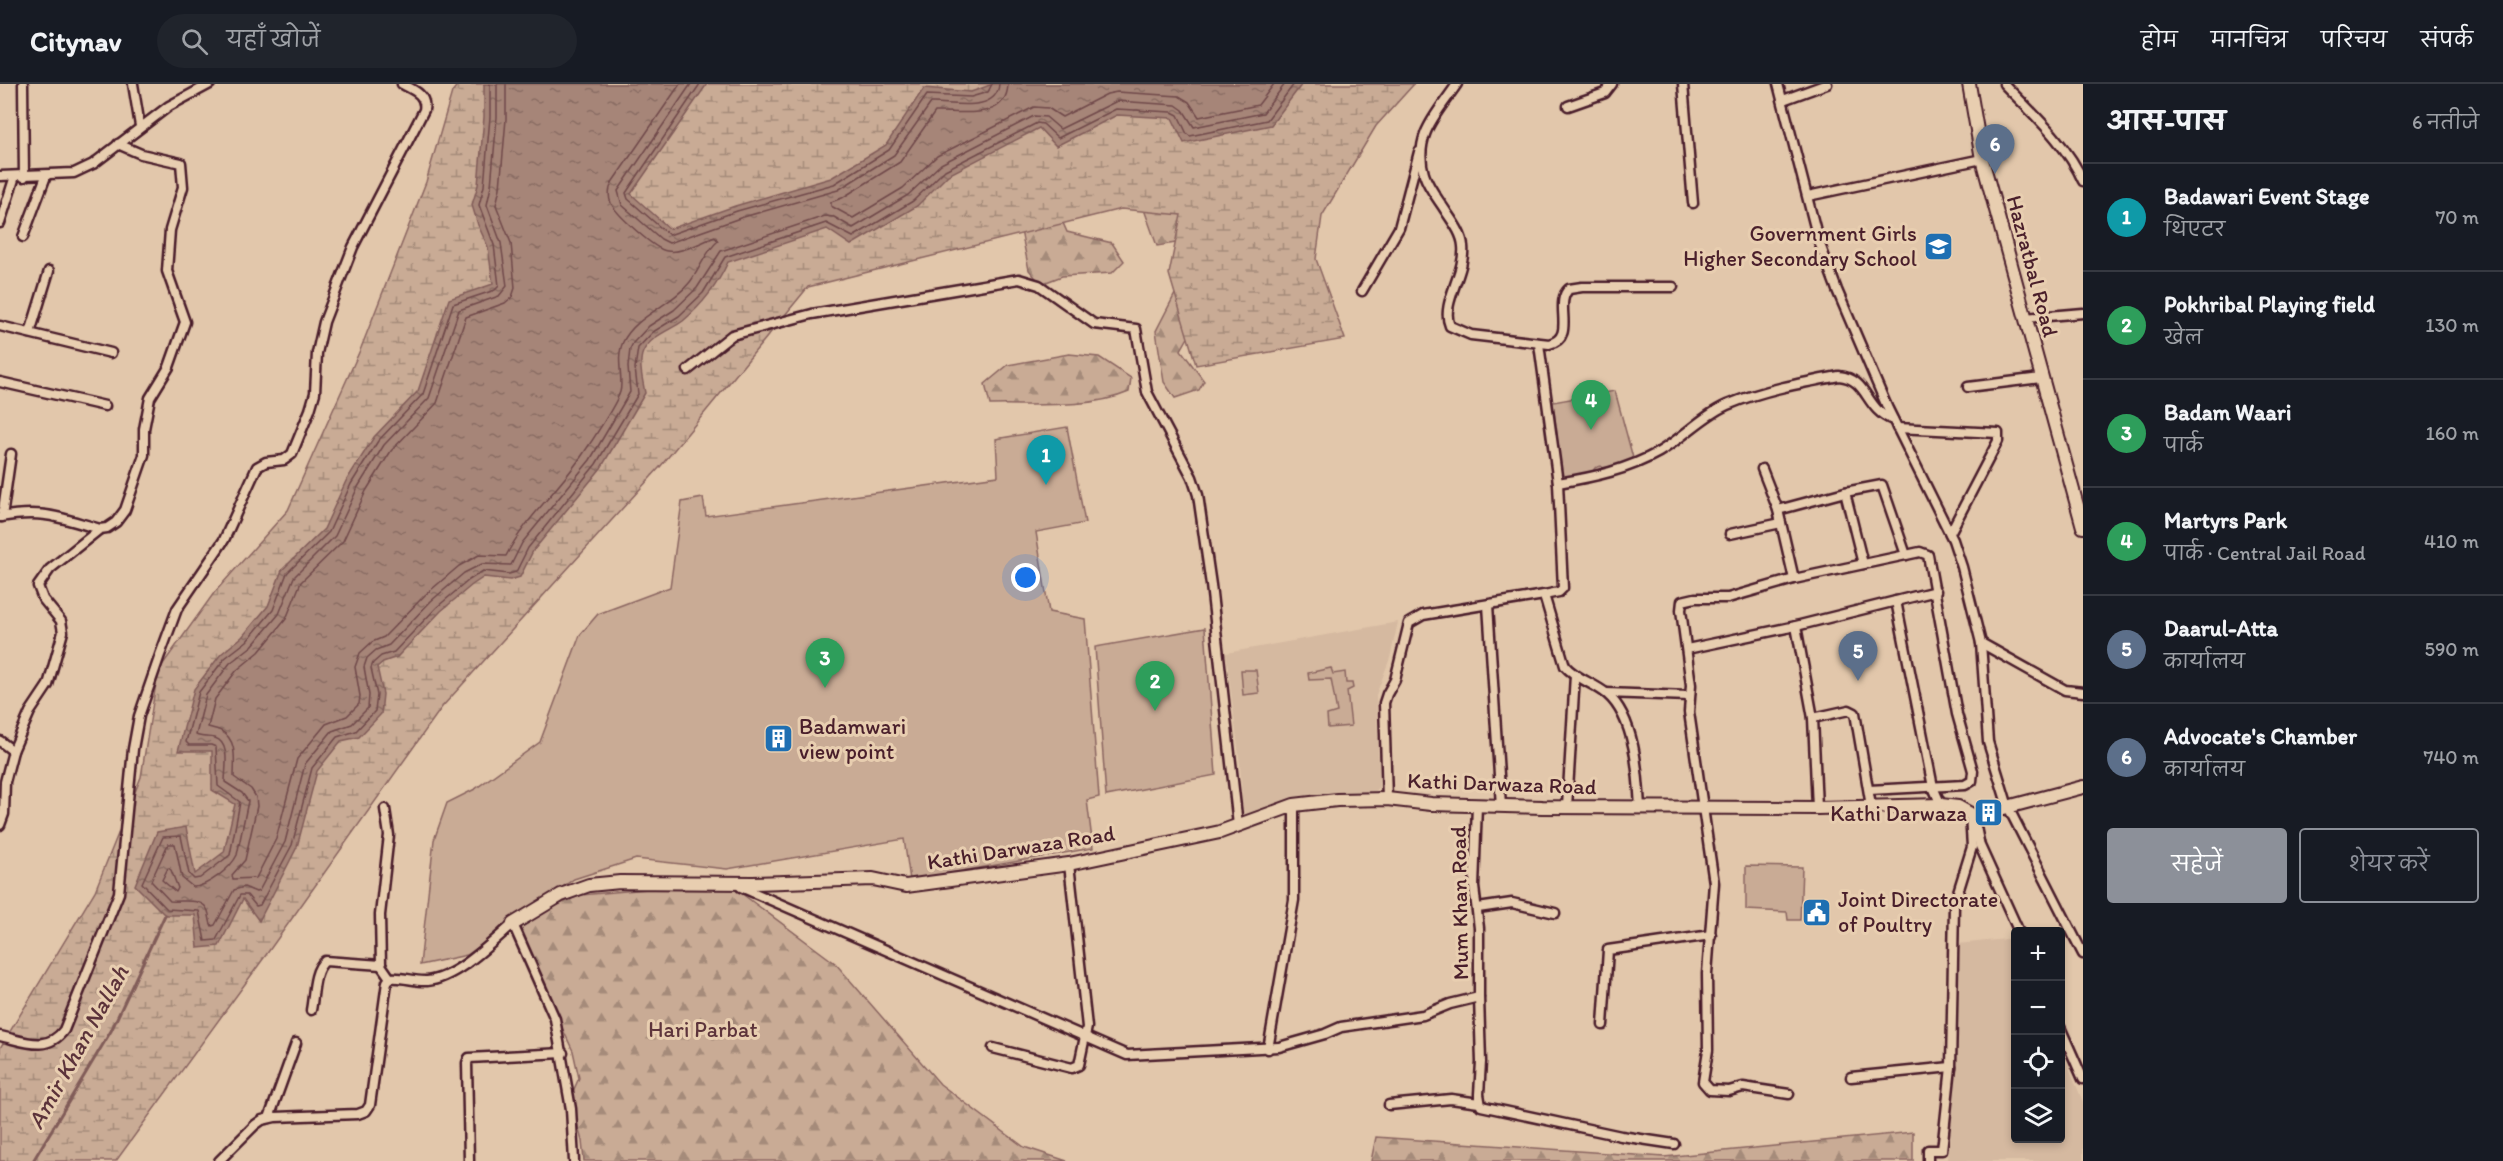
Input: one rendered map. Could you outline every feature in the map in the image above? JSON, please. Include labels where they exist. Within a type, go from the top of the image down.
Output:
[{"type":"street","points":[[0,223],[19,177],[23,84]]},
{"type":"street","points":[[133,84],[140,126]]},
{"type":"street","points":[[0,176],[46,176],[74,173],[93,164],[169,106],[210,84]]},
{"type":"street","points":[[0,1036],[49,1044],[57,1040],[63,1030],[119,893],[133,749],[139,716],[163,645],[181,599],[224,540],[256,467],[266,462],[287,459],[292,454],[315,393],[317,353],[328,312],[353,247],[424,110],[423,97],[402,84]]},
{"type":"street","points":[[1362,291],[1400,228],[1420,145],[1431,121],[1457,84]]},
{"type":"street","points":[[1568,106],[1605,93],[1612,84]]},
{"type":"street","points":[[1683,84],[1694,203]]},
{"type":"street","points":[[1778,84],[1818,239],[1837,290],[1895,424],[1950,533],[1962,567],[1980,643],[1988,742],[2002,809],[2083,954]]},
{"type":"street","points":[[1783,100],[1827,84]]},
{"type":"street","name":"Hazratbal Road","points":[[1969,84],[1982,159],[2083,527]]},
{"type":"street","points":[[2004,84],[2036,117],[2073,161],[2083,181]]},
{"type":"street","points":[[11,454],[1,517],[14,514],[51,514],[100,529],[107,528],[116,522],[125,510],[144,455],[144,429],[150,398],[169,367],[185,322],[167,271],[170,230],[183,187],[180,163],[141,154],[118,144]]},
{"type":"street","points":[[1420,145],[1424,174],[1460,234],[1463,246],[1462,271],[1447,312],[1450,326],[1471,335],[1539,344],[1554,343],[1562,336],[1563,297],[1569,289],[1673,287]]},
{"type":"street","points":[[1808,196],[1982,159]]},
{"type":"street","points":[[23,237],[46,176]]},
{"type":"street","points":[[30,333],[50,271]]},
{"type":"street","points":[[688,370],[732,335],[812,314],[1019,279],[1039,285],[1094,324],[1136,329],[1147,392],[1192,477],[1198,495],[1211,585],[1238,825]]},
{"type":"street","points":[[2025,318],[2083,313]]},
{"type":"street","points":[[0,326],[111,353]]},
{"type":"street","points":[[1387,799],[1384,703],[1395,680],[1405,629],[1409,623],[1429,614],[1559,592],[1564,585],[1558,483],[1539,344]]},
{"type":"street","points":[[1558,483],[1592,478],[1627,468],[1659,452],[1716,411],[1737,401],[1777,388],[1839,376],[1849,377],[1858,383],[1873,407],[1895,424],[2001,433],[1950,533]]},
{"type":"street","points":[[1968,387],[2041,378]]},
{"type":"street","points":[[0,382],[105,406]]},
{"type":"street","points":[[1762,469],[1779,510],[1794,579]]},
{"type":"street","points":[[1779,510],[1845,492],[1882,485],[1906,555]]},
{"type":"street","points":[[1845,492],[1863,564]]},
{"type":"street","points":[[1730,534],[1781,523]]},
{"type":"street","points":[[0,825],[4,814],[5,782],[13,751],[30,712],[48,685],[63,632],[61,621],[43,599],[38,586],[50,569],[100,529]]},
{"type":"street","points":[[1790,1094],[1743,1087],[1729,1091],[1710,1090],[1705,1086],[1708,1050],[1707,974],[1711,935],[1713,866],[1701,808],[1689,712],[1691,685],[1681,610],[1682,601],[1695,598],[1728,598],[1794,579],[1863,564],[1920,552],[1928,555],[1957,714],[1973,771],[1972,781],[1933,787],[1869,790]]},
{"type":"street","points":[[1687,649],[1796,626],[1936,591]]},
{"type":"street","points":[[1544,595],[1565,666],[1575,675],[1606,693],[1615,702],[1630,735],[1638,774],[1640,807]]},
{"type":"street","points":[[1896,600],[1933,787],[1941,806]]},
{"type":"street","points":[[1488,605],[1501,806]]},
{"type":"street","points":[[1796,626],[1813,718],[1817,808]]},
{"type":"street","points":[[1980,643],[2065,690],[2083,692]]},
{"type":"street","points":[[1568,807],[1575,675]]},
{"type":"street","points":[[1606,693],[1689,696]]},
{"type":"street","points":[[1813,718],[1849,710],[1856,713],[1871,806]]},
{"type":"street","points":[[0,741],[13,751]]},
{"type":"street","points":[[2002,809],[2083,787]]},
{"type":"street","name":"Kathi Darwaza Road","points":[[390,978],[437,979],[476,957],[513,924],[561,895],[589,885],[620,882],[753,883],[873,879],[906,886],[1070,864],[1220,832],[1294,805],[1337,800],[1387,799],[1431,804],[1568,807],[1941,806],[1958,807],[1975,815]]},
{"type":"street","points":[[1268,1049],[1294,900],[1294,805]]},
{"type":"street","name":"Mum Khan Road","points":[[741,887],[1127,1055],[1268,1049],[1305,1041],[1336,1029],[1423,1015],[1450,1004],[1479,998],[1478,908],[1474,887],[1477,805]]},
{"type":"street","points":[[221,1161],[255,1125],[269,1118],[349,1115],[366,1111],[370,1105],[387,982],[390,978],[381,965],[380,915],[389,835],[385,809]]},
{"type":"street","points":[[1975,815],[1980,846],[2017,927]]},
{"type":"street","points":[[1928,1161],[1928,1150],[1942,1150],[1951,1067],[1954,905],[1972,847],[1975,815]]},
{"type":"street","points":[[993,1048],[1077,1068],[1079,1065],[1087,1027],[1070,864]]},
{"type":"street","points":[[1478,908],[1512,903],[1555,913]]},
{"type":"street","points":[[513,924],[555,1019],[563,1053],[571,1109],[574,1161]]},
{"type":"street","points":[[1603,1025],[1608,950],[1711,935]]},
{"type":"street","points":[[311,1010],[317,973],[320,965],[325,961],[381,965]]},
{"type":"street","points":[[1479,998],[1481,1062],[1479,1103]]},
{"type":"street","points":[[2065,1035],[2083,1079]]},
{"type":"street","points":[[269,1118],[296,1043]]},
{"type":"street","points":[[469,1161],[467,1063],[469,1058],[563,1053]]},
{"type":"street","points":[[1851,1077],[1951,1067]]},
{"type":"street","points":[[1389,1105],[1451,1099],[1479,1103],[1485,1108],[1621,1136],[1674,1144]]},
{"type":"shaded area","points":[[1398,622],[1390,658],[1376,695],[1380,786],[1371,797],[1301,800],[1243,816],[1240,764],[1226,653]]},
{"type":"shaded area","points":[[2011,938],[2011,1143],[2065,1143],[2065,1058],[2083,1102],[2083,1161],[1948,1161],[1955,1058],[1958,944]]},
{"type":"green space","points":[[458,84],[1414,84],[1376,126],[1322,216],[1316,259],[1345,339],[1196,365],[1169,274],[1181,215],[1121,209],[808,287],[660,467],[442,707],[116,1161],[0,1161],[0,1048],[95,891],[141,777],[158,671],[214,593],[288,510],[361,348],[426,182],[452,92]]},
{"type":"green space","points":[[1134,125],[1163,132],[1188,154],[1215,156],[1242,154],[1323,128],[1341,136],[1346,155],[1305,233],[1293,271],[1261,308],[1223,311],[1198,320],[1181,350],[1204,381],[1199,390],[1175,398],[1164,382],[1156,331],[1195,255],[1195,240],[1157,246],[1140,198],[1129,193],[1083,197],[1060,216],[1067,232],[1112,243],[1124,261],[1112,273],[1062,276],[1041,284],[1029,270],[1013,191],[1028,164],[1092,138]]},
{"type":"green space","points":[[1069,354],[1099,357],[1131,378],[1129,392],[1097,401],[1079,403],[990,405],[985,384],[1008,365]]},
{"type":"green space","points":[[1615,391],[1633,458],[1607,471],[1601,466],[1595,468],[1591,474],[1562,478],[1553,402]]},
{"type":"green space","points":[[1067,427],[1085,523],[1036,532],[1049,612],[1085,619],[1099,797],[1087,800],[1093,848],[910,880],[904,839],[727,869],[636,859],[574,879],[467,955],[420,965],[434,840],[447,803],[475,789],[540,742],[580,635],[598,614],[670,587],[682,502],[703,498],[706,516],[998,476],[996,439]]},
{"type":"green space","points":[[1205,628],[1216,775],[1106,796],[1095,647]]},
{"type":"green space","points":[[1331,668],[1333,674],[1345,672],[1346,683],[1352,683],[1353,688],[1347,691],[1351,726],[1328,728],[1327,715],[1337,712],[1331,679],[1309,680],[1308,673]]},
{"type":"green space","points":[[1241,670],[1256,670],[1259,693],[1243,695]]},
{"type":"green space","points":[[1746,866],[1802,867],[1800,920],[1788,920],[1787,912],[1746,910]]},
{"type":"green space","name":"Hari Parbat","points":[[726,882],[835,963],[940,1084],[1024,1147],[1067,1161],[584,1161],[582,1141],[570,1098],[579,1078],[573,1051],[513,924],[581,895]]},
{"type":"green space","points":[[1913,1132],[1913,1161],[1371,1161],[1376,1137],[1664,1157]]},
{"type":"water","points":[[484,84],[707,84],[631,194],[670,229],[735,206],[831,178],[886,145],[924,88],[971,92],[993,84],[1302,84],[1271,125],[1184,143],[1172,118],[1117,115],[1056,146],[1039,128],[948,175],[917,206],[851,245],[827,229],[728,262],[714,286],[697,308],[683,321],[646,346],[641,362],[645,393],[601,468],[533,551],[520,577],[510,580],[484,577],[441,611],[397,657],[377,667],[383,694],[381,714],[359,737],[341,741],[317,771],[297,847],[259,921],[243,899],[219,946],[198,948],[195,915],[165,915],[135,885],[157,832],[186,827],[195,874],[224,852],[235,804],[212,790],[212,751],[178,751],[194,689],[221,654],[242,637],[268,606],[282,570],[324,529],[346,481],[374,437],[418,391],[449,299],[493,284],[488,247],[472,205],[478,185],[484,117]]},
{"type":"waterway","name":"Amir Khan Nallah","points":[[33,1161],[111,1031],[165,915]]},
{"type":"place","name":"Advocate's Chamber","points":[[1995,174]]},
{"type":"place","name":"Government Girls Higher Secondary School","points":[[1938,246]]},
{"type":"place","name":"Martyrs Park","points":[[1591,430]]},
{"type":"place","name":"Badawari Event Stage","points":[[1046,485]]},
{"type":"place","name":"Daarul-Atta","points":[[1858,681]]},
{"type":"place","name":"Badam Waari","points":[[825,688]]},
{"type":"place","name":"Pokhribal Playing field","points":[[1155,711]]},
{"type":"place","name":"Badamwari view point","points":[[778,739]]},
{"type":"place","name":"Kathi Darwaza","points":[[1988,813]]},
{"type":"place","name":"Joint Directorate of Poultry","points":[[1817,912]]}]
